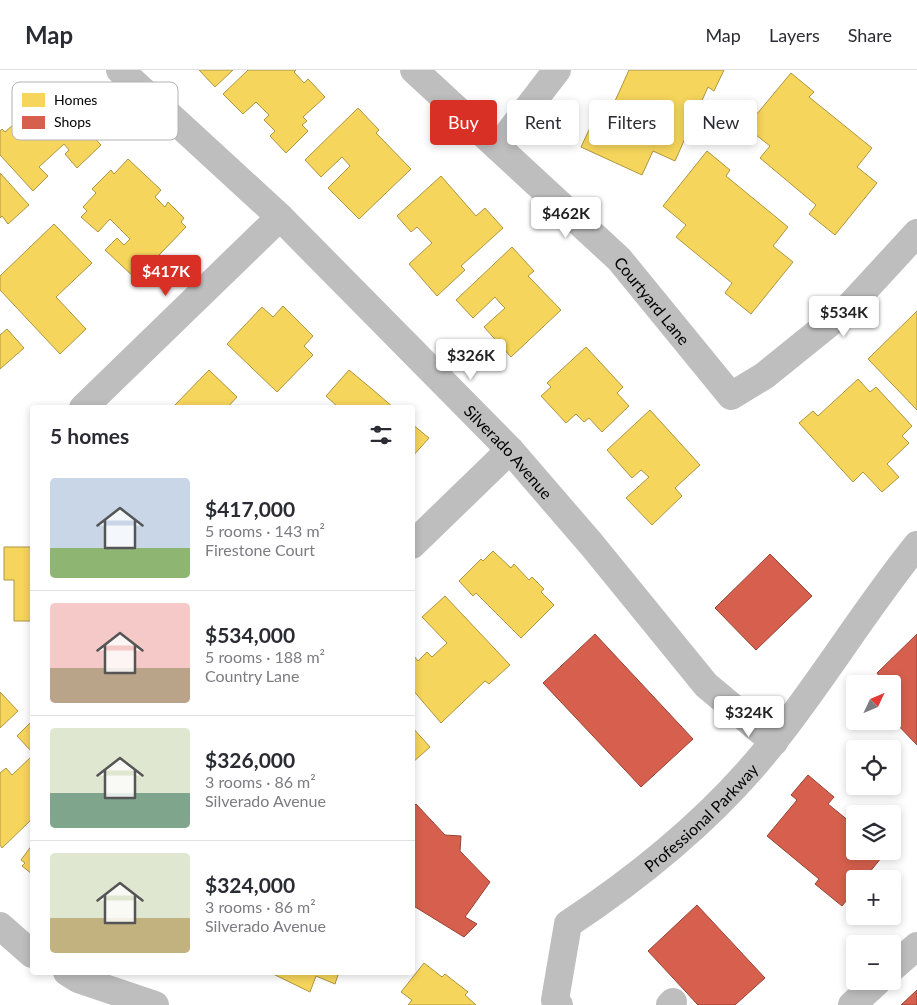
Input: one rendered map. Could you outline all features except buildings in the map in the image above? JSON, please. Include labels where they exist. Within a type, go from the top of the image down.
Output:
[{"type":"street","name":"Silverado Avenue","points":[[120,70],[133,82]]},
{"type":"street","points":[[498,147],[556,70]]},
{"type":"street","name":"Courtyard Lane","points":[[431,76],[498,147],[619,259],[731,396],[764,376],[847,308],[917,233]]},
{"type":"street","name":"Silverado Avenue","points":[[178,123],[280,217],[510,450],[592,545],[706,685],[774,742]]},
{"type":"street","points":[[86,405],[280,217]]},
{"type":"street","points":[[415,542],[510,450]]},
{"type":"street","name":"Professional Parkway","points":[[559,1005],[555,1000],[568,924],[623,888],[700,823],[774,742],[917,545]]},
{"type":"street","points":[[0,926],[30,952]]},
{"type":"street","points":[[901,960],[917,946]]},
{"type":"street","points":[[71,975],[156,1005]]},
{"type":"street","points":[[852,1005],[868,990]]}]
